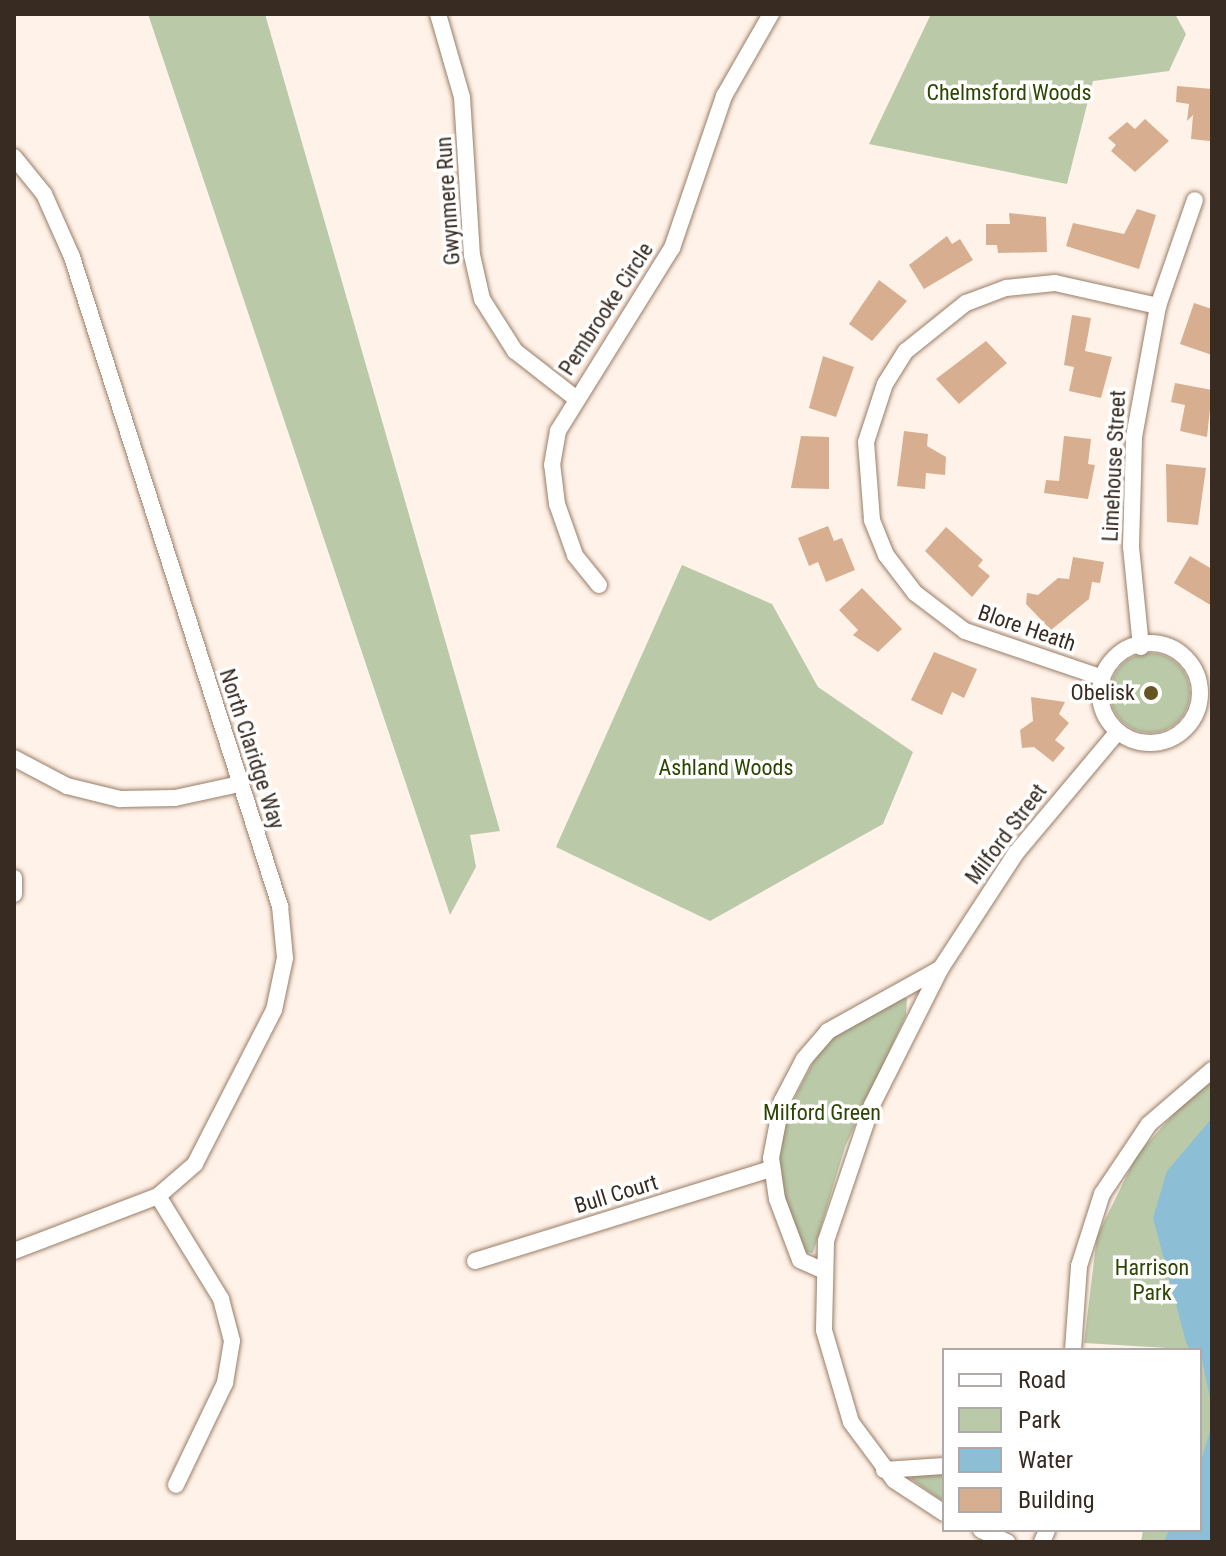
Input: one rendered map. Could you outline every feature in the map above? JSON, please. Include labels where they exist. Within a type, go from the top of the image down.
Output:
[{"type":"street","name":"Gwynmere Run","points":[[438,14],[462,97],[472,255],[482,299],[515,351],[574,397]]},
{"type":"street","name":"Pembrooke Circle","points":[[599,585],[575,555],[553,487],[554,447],[574,397],[672,248],[724,96],[771,14]]},
{"type":"street","name":"North Claridge Way","points":[[14,157],[44,194],[63,232],[283,925],[280,994],[213,1136],[195,1164],[158,1196],[14,1251]]},
{"type":"street","name":"Limehouse Street","points":[[1141,647],[1131,476],[1140,385],[1158,306],[1195,200]]},
{"type":"street","name":"Blore Heath","points":[[1100,677],[965,631],[915,593],[886,555],[872,520],[866,442],[885,384],[906,351],[966,303],[1006,288],[1055,283],[1158,306]]},
{"type":"street","points":[[1141,647],[1179,652],[1207,680],[1196,713],[1176,733],[1146,740],[1116,734],[1099,707],[1100,677],[1111,663],[1141,647]]},
{"type":"street","name":"Milford Street","points":[[942,1512],[884,1470],[844,1406],[824,1330],[822,1270],[859,1138],[941,968],[1016,853],[1116,734]]},
{"type":"street","points":[[14,758],[67,786],[120,799],[175,798],[240,784]]},
{"type":"street","points":[[14,878],[14,894]]},
{"type":"street","name":"Milford Street","points":[[822,1270],[803,1263],[792,1246],[771,1169],[778,1110],[808,1053],[850,1015],[941,968]]},
{"type":"street","points":[[1073,1348],[1079,1266],[1102,1194],[1149,1124],[1212,1070]]},
{"type":"street","name":"Bull Court","points":[[475,1261],[771,1169]]},
{"type":"street","points":[[158,1196],[231,1327],[225,1383],[176,1485]]},
{"type":"street","points":[[884,1470],[942,1466]]},
{"type":"street","points":[[985,1532],[1007,1542]]},
{"type":"green space","points":[[148,14],[265,14],[500,831],[470,835],[476,867],[450,915]]},
{"type":"green space","name":"Chelmsford Woods","points":[[931,14],[1175,14],[1186,34],[1169,71],[1093,81],[1067,184],[869,144]]},
{"type":"green space","name":"Ashland Woods","points":[[682,565],[772,604],[818,687],[913,752],[883,824],[710,921],[556,847]]},
{"type":"green space","points":[[1150,653],[1165,656],[1178,665],[1187,678],[1190,693],[1187,708],[1178,721],[1165,730],[1150,733],[1135,730],[1122,721],[1113,708],[1110,693],[1113,678],[1122,665],[1135,656]]},
{"type":"green space","name":"Milford Green","points":[[898,996],[907,998],[906,1015],[845,1147],[813,1253],[805,1252],[787,1211],[777,1162],[783,1120],[819,1051],[846,1025]]},
{"type":"green space","name":"Harrison Park","points":[[1212,1082],[1212,1542],[1141,1542],[1143,1532],[1202,1532],[1202,1348],[1084,1343],[1097,1236],[1137,1155],[1189,1097]]},
{"type":"green space","points":[[942,1472],[942,1501],[911,1479],[913,1475]]},
{"type":"water","points":[[1212,1118],[1212,1408],[1202,1348],[1189,1348],[1186,1342],[1153,1218],[1167,1171]]},
{"type":"water","points":[[1212,1424],[1212,1542],[1164,1542],[1168,1532],[1202,1532],[1202,1457]]},
{"type":"building","points":[[1177,86],[1212,89],[1210,141],[1191,139],[1193,115],[1187,121],[1189,104],[1176,102]]},
{"type":"building","points":[[1145,119],[1169,141],[1135,172],[1111,151],[1116,145],[1108,138],[1127,122],[1135,129]]},
{"type":"building","points":[[1137,209],[1156,215],[1139,269],[1066,246],[1073,223],[1124,234]]},
{"type":"building","points":[[1009,213],[1046,217],[1047,252],[998,253],[997,245],[986,245],[986,224],[1010,224]]},
{"type":"building","points":[[947,236],[952,244],[960,239],[973,260],[924,289],[909,265]]},
{"type":"building","points":[[879,280],[907,301],[872,341],[849,324]]},
{"type":"building","points":[[1194,303],[1212,309],[1212,355],[1180,344]]},
{"type":"building","points":[[1072,315],[1091,318],[1085,351],[1112,357],[1101,398],[1069,391],[1074,367],[1064,365]]},
{"type":"building","points":[[986,341],[1007,363],[959,404],[936,379]]},
{"type":"building","points":[[823,356],[854,367],[836,417],[809,408]]},
{"type":"building","points":[[1175,383],[1212,390],[1207,437],[1180,431],[1185,405],[1171,402]]},
{"type":"building","points":[[904,431],[928,434],[927,446],[946,457],[945,475],[926,473],[925,489],[897,486]]},
{"type":"building","points":[[801,436],[829,437],[829,489],[791,488]]},
{"type":"building","points":[[1064,436],[1091,439],[1088,464],[1095,465],[1088,499],[1044,493],[1046,480],[1059,481]]},
{"type":"building","points":[[1166,464],[1206,468],[1198,525],[1167,522]]},
{"type":"building","points":[[828,526],[834,541],[842,538],[855,570],[826,582],[818,562],[809,566],[798,538]]},
{"type":"building","points":[[946,527],[983,560],[978,566],[990,576],[972,597],[925,551]]},
{"type":"building","points":[[1190,556],[1212,569],[1212,606],[1174,583]]},
{"type":"building","points":[[1073,557],[1104,562],[1100,583],[1092,582],[1089,599],[1051,630],[1026,604],[1027,593],[1038,595],[1058,578],[1069,579]]},
{"type":"building","points":[[862,588],[902,629],[878,652],[853,635],[858,630],[839,610]]},
{"type":"building","points":[[934,652],[977,669],[964,698],[952,692],[942,715],[911,700]]},
{"type":"building","points":[[1031,697],[1065,702],[1059,714],[1069,723],[1055,740],[1065,748],[1053,762],[1034,747],[1022,748],[1020,730],[1033,721]]},
{"type":"place","name":"Obelisk","points":[[1151,693]]}]
